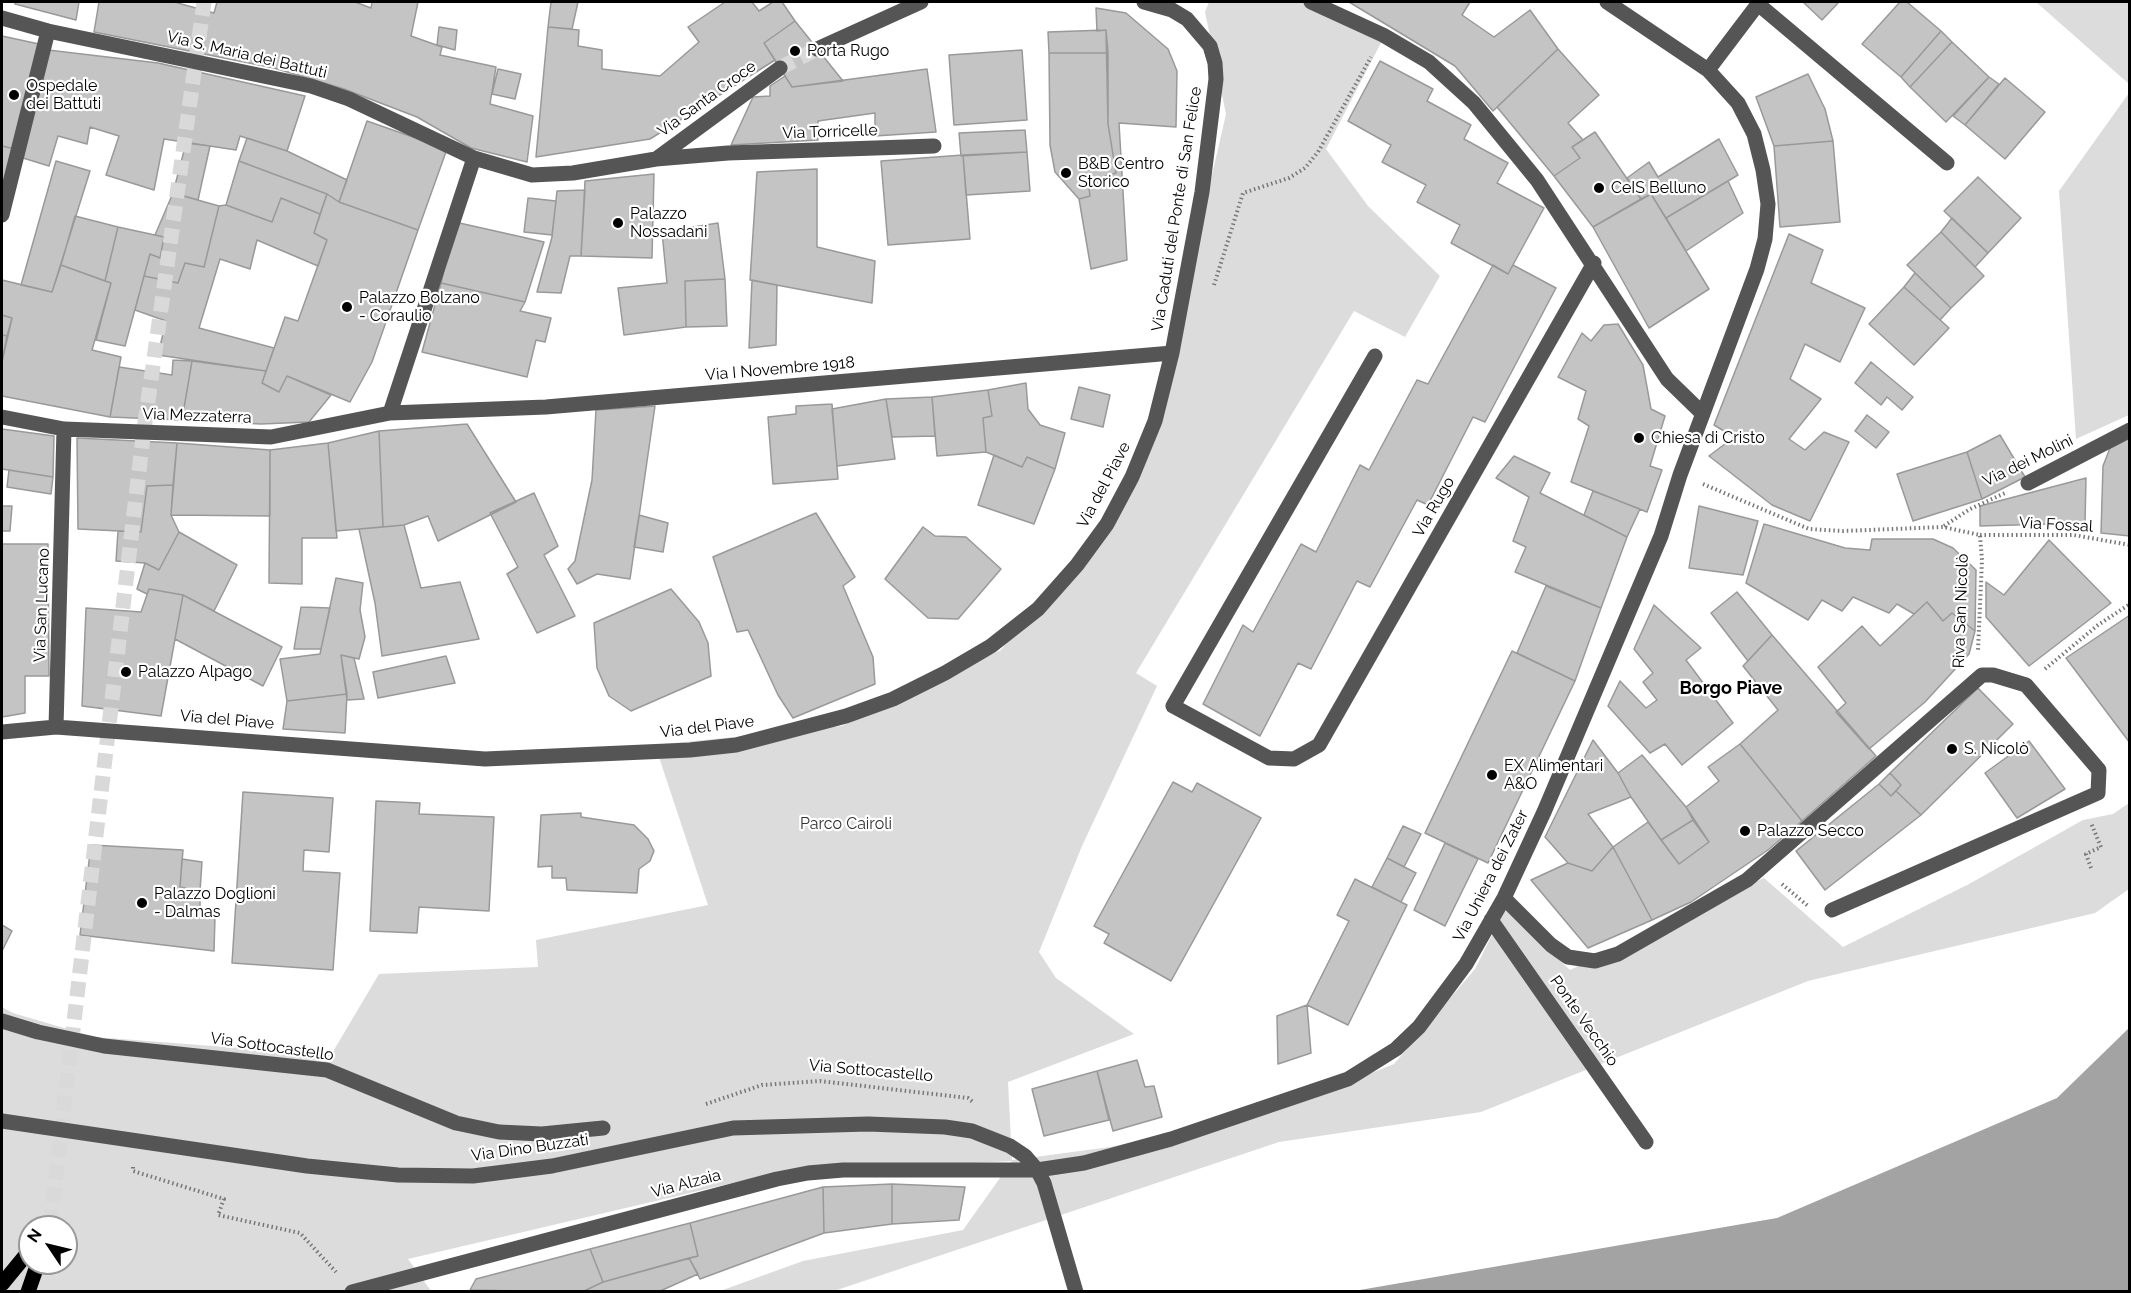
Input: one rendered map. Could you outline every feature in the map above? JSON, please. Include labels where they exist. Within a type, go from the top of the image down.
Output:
[{"type":"main road","points":[[2,1284],[18,1265]]},
{"type":"main road","points":[[28,1292],[34,1275]]},
{"type":"street","points":[[817,49],[921,2]]},
{"type":"street","name":"Via Caduti del Ponte di San Felice","points":[[1144,2],[1155,3],[1187,19],[1210,46],[1215,63],[1216,79],[1202,192],[1172,352]]},
{"type":"street","points":[[1311,2],[1383,36],[1429,62],[1474,103],[1537,180],[1594,263],[1667,379],[1703,414],[1757,270],[1765,239],[1768,204],[1764,170],[1754,134],[1738,103],[1708,70],[1607,2]]},
{"type":"street","points":[[1708,70],[1757,3],[1947,163]]},
{"type":"street","name":"Via S. Maria dei Battuti","points":[[2,18],[48,31],[311,86],[349,99],[474,158]]},
{"type":"street","points":[[2,215],[48,31]]},
{"type":"street","name":"Via Santa Croce","points":[[656,159],[780,68]]},
{"type":"street","name":"Via Torricelle","points":[[728,153],[934,146]]},
{"type":"street","name":"Via Santa Croce","points":[[474,158],[532,175],[551,175],[656,159],[728,153]]},
{"type":"street","points":[[390,413],[474,158]]},
{"type":"street","name":"Via Rugo","points":[[1375,356],[1173,705],[1269,758],[1294,759],[1319,745],[1594,263]]},
{"type":"street","name":"Via I Novembre 1918","points":[[390,413],[546,407],[1172,352]]},
{"type":"street","name":"Via del Piave","points":[[56,727],[485,759],[690,750],[736,745],[846,716],[893,699],[945,673],[991,646],[1038,609],[1077,565],[1107,524],[1132,477],[1155,421],[1172,352]]},
{"type":"street","name":"Via Mezzaterra","points":[[2,417],[64,429],[271,437],[390,413]]},
{"type":"street","name":"Via Uniera dei Zater","points":[[1041,1177],[1171,1139],[1348,1079],[1396,1049],[1419,1027],[1467,964],[1504,898],[1623,630],[1660,536],[1703,414]]},
{"type":"street","name":"Via San Lucano","points":[[56,727],[64,429]]},
{"type":"street","name":"Via dei Molini","points":[[2028,483],[2130,430]]},
{"type":"street","points":[[1832,910],[2098,793],[2099,770],[2026,685],[1993,675],[1977,678]]},
{"type":"street","name":"Riva San Nicolò","points":[[1504,898],[1559,951],[1576,960],[1595,961],[1629,948],[1747,880],[1977,678]]},
{"type":"street","points":[[2,732],[56,727]]},
{"type":"street","name":"Ponte Vecchio","points":[[1491,920],[1646,1142]]},
{"type":"street","name":"Via Sottocastello","points":[[2,1021],[38,1032],[104,1046],[327,1070],[456,1123],[499,1132],[542,1134],[603,1128]]},
{"type":"street","name":"Via Dino Buzzati","points":[[2,1121],[307,1166],[398,1175],[473,1176],[552,1166],[733,1128],[868,1124],[945,1127],[993,1137],[1025,1156],[1041,1177]]},
{"type":"street","name":"Via Alzaia","points":[[353,1291],[777,1179],[808,1173],[863,1169],[1041,1177]]},
{"type":"street","points":[[1041,1177],[1076,1292]]},
{"type":"path","points":[[1214,286],[1243,193],[1289,178],[1305,168],[1318,152],[1383,36]]},
{"type":"path","name":"Riva San Nicolò","points":[[1680,475],[1809,529],[1843,531],[1943,527],[1980,535],[1982,560],[1977,678]]},
{"type":"path","name":"Via dei Molini","points":[[1943,527],[1970,509],[2028,483]]},
{"type":"path","name":"Via Fossal","points":[[1980,535],[2074,535],[2130,545]]},
{"type":"path","points":[[2026,685],[2098,625],[2130,604]]},
{"type":"path","points":[[2082,800],[2101,847],[2086,854],[2091,868]]},
{"type":"path","points":[[1763,867],[1804,903],[1819,910],[1832,910]]},
{"type":"path","name":"Via Sottocastello","points":[[700,1106],[762,1085],[820,1081],[968,1098]]},
{"type":"path","points":[[134,1139],[133,1171],[224,1199],[218,1215],[300,1233],[353,1291]]},
{"type":"green space","name":"Parco Cairoli","points":[[1209,2],[1322,2],[1387,31],[1326,149],[1368,206],[1440,276],[1405,337],[1354,311],[1136,673],[1157,686],[1082,846],[1039,952],[1056,978],[1134,1034],[1008,1082],[1012,1160],[1110,1147],[1274,1112],[1394,1064],[1475,969],[1505,909],[1570,970],[1764,878],[1843,947],[1969,884],[2083,820],[2113,814],[2129,803],[2129,889],[2095,913],[1808,981],[1481,1112],[1279,1142],[834,1291],[720,1291],[803,1261],[963,1230],[1012,1161],[775,1173],[408,1259],[431,1291],[2,1291],[2,1007],[13,1013],[95,1037],[331,1055],[379,974],[538,967],[536,940],[708,905],[655,745],[842,726],[1001,650],[1127,501],[1172,348],[1226,114],[1205,12]]},
{"type":"green space","points":[[2036,2],[2129,2],[2129,84]]},
{"type":"green space","points":[[2129,93],[2129,415],[2076,439],[2059,191]]},
{"type":"shaded area","points":[[2129,1028],[2129,1291],[1354,1291],[1777,1218],[2057,1098]]},
{"type":"building","points":[[15,2],[79,2],[76,20],[15,4]]},
{"type":"building","points":[[99,2],[174,2],[214,13],[217,2],[355,2],[371,8],[372,2],[418,2],[411,36],[442,47],[440,55],[496,67],[490,104],[533,116],[527,162],[471,148],[417,117],[344,89],[274,68],[94,32]]},
{"type":"building","points":[[551,2],[578,2],[572,29],[548,27]]},
{"type":"building","points":[[725,2],[752,2],[759,11],[773,2],[782,2],[795,21],[764,43],[775,60],[650,139],[536,157],[548,27],[579,30],[578,46],[602,50],[602,69],[660,76],[699,42],[688,27]]},
{"type":"building","points":[[1349,2],[1470,2],[1462,15],[1494,37],[1530,10],[1558,49],[1493,111],[1455,66]]},
{"type":"building","points":[[1803,2],[1839,2],[1822,20]]},
{"type":"building","points":[[1900,2],[1907,2],[1941,31],[1901,77],[1862,44]]},
{"type":"building","points":[[1096,8],[1126,13],[1168,49],[1177,71],[1176,127],[1119,123],[1127,260],[1091,269],[1079,199],[1090,196],[1088,181],[1116,173],[1108,124],[1106,30],[1097,31]]},
{"type":"building","name":"Porta Rugo","points":[[795,21],[843,81],[792,87],[764,43]]},
{"type":"building","points":[[439,27],[457,30],[455,50],[437,45]]},
{"type":"building","points":[[1106,30],[1108,53],[1049,53],[1048,32]]},
{"type":"building","points":[[1941,31],[1952,42],[1910,87],[1901,77]]},
{"type":"building","name":"Ospedale dei Battuti","points":[[2,36],[39,44],[15,149],[2,146]]},
{"type":"building","points":[[1952,42],[1989,77],[1946,122],[1910,87]]},
{"type":"building","points":[[1558,49],[1599,95],[1568,123],[1583,140],[1572,147],[1580,158],[1554,176],[1497,107]]},
{"type":"building","points":[[48,50],[158,63],[305,96],[287,151],[240,136],[236,150],[164,139],[154,190],[106,175],[119,136],[90,127],[87,144],[58,136],[49,166],[23,158]]},
{"type":"building","points":[[1022,50],[1027,120],[954,125],[949,55]]},
{"type":"building","points":[[1049,53],[1108,53],[1108,124],[1116,173],[1088,181],[1090,196],[1079,199],[1055,172],[1050,145]]},
{"type":"building","points":[[1380,61],[1433,89],[1427,101],[1471,125],[1464,139],[1508,163],[1497,183],[1544,208],[1508,274],[1451,243],[1460,225],[1417,202],[1426,185],[1382,162],[1391,145],[1348,121]]},
{"type":"building","points":[[498,69],[521,74],[515,99],[492,94]]},
{"type":"building","points":[[927,69],[936,132],[875,136],[875,113],[818,121],[818,140],[731,145],[753,97],[770,96],[770,86],[785,76],[792,87]]},
{"type":"building","points":[[1808,74],[1825,109],[1833,141],[1774,146],[1756,97]]},
{"type":"building","points":[[1989,77],[1999,84],[1965,125],[1953,116]]},
{"type":"building","points":[[2005,78],[2045,112],[2005,159],[1965,125]]},
{"type":"building","points":[[367,121],[447,149],[418,230],[339,202]]},
{"type":"building","points":[[1025,130],[1027,152],[961,156],[959,133]]},
{"type":"building","name":"CeIS Belluno","points":[[1595,132],[1641,199],[1593,227],[1554,176],[1580,158],[1572,147]]},
{"type":"building","points":[[247,138],[287,151],[347,180],[339,202],[327,194],[239,161]]},
{"type":"building","points":[[1719,139],[1738,175],[1666,218],[1651,194],[1641,199],[1627,178],[1649,162],[1658,177]]},
{"type":"building","points":[[1833,141],[1840,222],[1780,227],[1774,146]]},
{"type":"building","points":[[186,143],[210,146],[198,200],[173,193]]},
{"type":"building","points":[[2,146],[15,149],[2,197]]},
{"type":"building","points":[[1027,152],[1030,191],[966,195],[963,155]]},
{"type":"building","points":[[963,155],[970,239],[888,245],[881,161]]},
{"type":"building","points":[[56,161],[90,171],[52,292],[21,285]]},
{"type":"building","points":[[239,161],[327,194],[320,214],[281,198],[272,222],[226,205]]},
{"type":"building","points":[[817,169],[817,247],[875,261],[872,303],[750,280],[757,172]]},
{"type":"building","name":"Palazzo Nossadani","points":[[654,174],[652,258],[581,256],[585,181]]},
{"type":"building","points":[[1978,177],[2021,218],[1988,253],[1944,211]]},
{"type":"building","points":[[1728,181],[1743,213],[1686,251],[1666,218]]},
{"type":"building","points":[[585,190],[581,256],[570,256],[561,293],[537,292],[552,237],[557,191]]},
{"type":"building","points":[[173,193],[219,206],[204,267],[185,263],[178,283],[144,276],[150,254],[160,258],[164,237],[155,235]]},
{"type":"building","name":"Palazzo Bolzano - Coraulio","points":[[327,194],[339,202],[418,230],[372,362],[350,402],[287,376],[279,392],[262,383],[285,317],[298,321],[327,240],[314,233]]},
{"type":"building","points":[[1651,194],[1709,289],[1649,328],[1593,227]]},
{"type":"building","points":[[281,198],[320,214],[314,233],[327,240],[318,266],[257,240],[250,269],[220,259],[199,328],[274,348],[266,371],[158,355],[166,321],[135,310],[144,276],[178,283],[185,263],[204,267],[219,206],[226,205],[272,222]]},
{"type":"building","points":[[528,198],[556,201],[552,235],[524,232]]},
{"type":"building","points":[[75,216],[118,227],[105,281],[61,265]]},
{"type":"building","points":[[1952,218],[1988,253],[1975,267],[1941,232]]},
{"type":"building","points":[[455,222],[544,242],[525,302],[441,283]]},
{"type":"building","points":[[718,223],[725,279],[685,281],[686,327],[624,335],[618,288],[667,283],[662,232]]},
{"type":"building","points":[[118,227],[164,237],[160,258],[150,254],[125,346],[96,340],[111,283],[105,281]]},
{"type":"building","points":[[1941,232],[1984,276],[1951,308],[1907,265]]},
{"type":"building","points":[[1789,234],[1823,250],[1811,283],[1865,308],[1840,362],[1805,344],[1790,379],[1821,399],[1789,439],[1805,450],[1824,432],[1849,442],[1810,521],[1772,505],[1709,456],[1734,437],[1714,425]]},
{"type":"building","points":[[61,265],[111,283],[92,350],[121,357],[110,417],[2,396],[2,362],[12,318],[2,315],[2,280],[52,292]]},
{"type":"building","points":[[1493,265],[1508,274],[1513,265],[1556,288],[1485,422],[1473,417],[1428,505],[1417,500],[1370,587],[1357,581],[1311,669],[1298,663],[1260,736],[1203,704],[1243,625],[1253,632],[1301,544],[1316,552],[1360,465],[1369,470],[1417,380],[1428,384]]},
{"type":"building","points":[[1915,273],[1951,308],[1940,320],[1904,287]]},
{"type":"building","points":[[725,279],[727,326],[686,327],[685,281]]},
{"type":"building","points":[[752,280],[777,285],[776,345],[749,348]]},
{"type":"building","points":[[441,283],[525,302],[520,311],[551,318],[545,342],[536,340],[527,377],[422,352]]},
{"type":"building","points":[[1904,287],[1949,328],[1914,365],[1869,324]]},
{"type":"building","points":[[2,315],[12,318],[7,336],[2,335]]},
{"type":"building","points":[[1618,324],[1643,365],[1651,409],[1665,416],[1650,466],[1662,470],[1647,512],[1571,482],[1589,426],[1578,419],[1586,391],[1558,377],[1582,333],[1591,341],[1604,325]]},
{"type":"building","points":[[2,335],[7,336],[2,362]]},
{"type":"building","points":[[173,360],[192,361],[182,420],[110,417],[119,367],[172,375]]},
{"type":"building","points":[[192,361],[266,371],[262,383],[279,392],[287,376],[331,395],[309,422],[261,424],[182,420]]},
{"type":"building","points":[[1871,362],[1913,397],[1902,410],[1887,397],[1881,405],[1855,383]]},
{"type":"building","points":[[1026,383],[1028,409],[1040,425],[1065,433],[1055,469],[1027,457],[1022,467],[986,452],[983,418],[992,416],[988,390]]},
{"type":"building","points":[[1079,387],[1110,395],[1103,427],[1071,419]]},
{"type":"building","points":[[988,390],[992,416],[983,418],[986,452],[937,456],[932,397]]},
{"type":"building","points":[[932,397],[935,436],[892,437],[886,399]]},
{"type":"building","points":[[886,399],[895,459],[837,466],[832,409]]},
{"type":"building","points":[[832,404],[838,479],[773,484],[768,417],[796,414],[796,406]]},
{"type":"building","points":[[655,406],[630,579],[597,574],[577,584],[568,569],[575,561],[592,480],[596,410]]},
{"type":"building","points":[[1867,415],[1889,432],[1876,448],[1855,431]]},
{"type":"building","points":[[467,424],[516,502],[438,541],[428,516],[404,525],[383,527],[379,431]]},
{"type":"building","points":[[2,429],[54,436],[53,477],[2,469]]},
{"type":"building","points":[[379,431],[383,527],[336,531],[328,443]]},
{"type":"building","points":[[2000,435],[2025,477],[1982,499],[1967,452]]},
{"type":"building","points":[[77,438],[177,443],[173,485],[147,486],[141,532],[78,529]]},
{"type":"building","points":[[2130,438],[2130,536],[2101,533],[2103,466],[2110,448]]},
{"type":"building","points":[[177,443],[270,450],[270,516],[171,515]]},
{"type":"building","points":[[328,443],[337,538],[302,538],[302,584],[269,583],[270,450]]},
{"type":"building","points":[[1967,452],[1982,499],[1913,521],[1897,474]]},
{"type":"building","points":[[994,455],[1022,467],[1027,457],[1055,469],[1034,524],[978,505]]},
{"type":"building","points":[[1514,456],[1550,473],[1540,493],[1627,537],[1601,608],[1515,572],[1526,547],[1513,541],[1529,497],[1496,478]]},
{"type":"building","points":[[9,470],[53,477],[51,494],[7,487]]},
{"type":"building","points":[[2086,478],[2085,523],[1980,526],[1980,506]]},
{"type":"building","points":[[173,485],[171,515],[179,532],[159,570],[145,563],[116,561],[118,531],[141,532],[147,486]]},
{"type":"building","points":[[1593,491],[1640,509],[1627,537],[1584,515]]},
{"type":"building","points":[[534,493],[558,546],[544,555],[575,616],[537,633],[507,574],[518,567],[490,513]]},
{"type":"building","points":[[2,506],[12,506],[10,531],[2,531]]},
{"type":"building","points":[[1699,506],[1758,521],[1743,575],[1689,568]]},
{"type":"building","points":[[816,513],[855,577],[843,586],[873,657],[875,684],[793,718],[778,695],[748,630],[737,632],[713,557]]},
{"type":"building","points":[[639,515],[668,523],[663,552],[634,547]]},
{"type":"building","points":[[1764,524],[1845,548],[1870,550],[1872,539],[1933,539],[1953,548],[1976,570],[1975,631],[1952,613],[1943,621],[1927,602],[1914,614],[1897,604],[1889,613],[1853,597],[1842,611],[1822,600],[1808,620],[1746,583]]},
{"type":"building","points":[[404,525],[421,588],[460,582],[479,639],[382,656],[375,603],[359,529]]},
{"type":"building","points":[[923,527],[935,536],[966,537],[1001,569],[958,619],[928,618],[885,579]]},
{"type":"building","points":[[179,532],[237,565],[214,611],[183,595],[149,589],[147,594],[137,589],[145,563],[159,570]]},
{"type":"building","points":[[2049,540],[2111,603],[2029,666],[1986,617],[1986,582],[2004,595]]},
{"type":"building","points":[[2,544],[48,544],[49,676],[25,676],[25,713],[2,717]]},
{"type":"building","points":[[336,578],[363,583],[360,610],[365,637],[359,659],[341,655],[347,694],[287,701],[280,659],[320,654]]},
{"type":"building","points":[[1546,586],[1601,608],[1575,681],[1517,653]]},
{"type":"building","name":"Palazzo Alpago","points":[[149,589],[183,595],[161,716],[82,706],[86,608],[141,612]]},
{"type":"building","points":[[671,589],[699,622],[708,643],[711,676],[631,711],[609,696],[597,668],[594,623]]},
{"type":"building","points":[[1737,592],[1772,635],[1748,661],[1711,613]]},
{"type":"building","points":[[183,595],[282,647],[263,686],[175,639]]},
{"type":"building","points":[[1927,602],[1943,621],[1952,613],[1975,631],[1969,654],[1925,702],[1869,749],[1836,712],[1846,703],[1818,667],[1862,626],[1880,646]]},
{"type":"building","points":[[1654,605],[1701,648],[1686,660],[1733,723],[1682,765],[1665,744],[1650,753],[1608,706],[1620,681],[1646,708],[1657,700],[1643,682],[1653,673],[1634,649]]},
{"type":"building","points":[[301,607],[330,608],[321,649],[294,649]]},
{"type":"building","points":[[2130,615],[2130,743],[2066,658]]},
{"type":"building","points":[[1772,635],[1876,756],[1802,821],[1740,744],[1778,710],[1743,666]]},
{"type":"building","name":"EX Alimentari A&O","points":[[1512,651],[1575,681],[1488,863],[1425,833]]},
{"type":"building","points":[[341,655],[354,658],[364,699],[347,700]]},
{"type":"building","points":[[446,656],[455,683],[378,698],[373,672]]},
{"type":"building","name":"S. Nicolò","points":[[1978,688],[2013,724],[1921,815],[1896,791],[1901,785],[1890,773]]},
{"type":"building","points":[[347,694],[345,733],[283,729],[287,701]]},
{"type":"building","points":[[1593,740],[1618,773],[1631,797],[1588,814],[1613,847],[1592,871],[1568,863],[1545,837]]},
{"type":"building","points":[[2029,741],[2065,789],[2017,818],[1985,773]]},
{"type":"building","name":"Palazzo Secco","points":[[1740,744],[1802,821],[1768,850],[1691,902],[1652,920],[1613,847],[1648,822],[1679,864],[1709,842],[1686,807],[1719,781],[1708,767]]},
{"type":"building","points":[[1642,755],[1686,807],[1693,820],[1661,840],[1631,797],[1618,773]]},
{"type":"building","points":[[1890,773],[1901,785],[1891,796],[1879,784]]},
{"type":"building","points":[[1173,782],[1192,792],[1197,783],[1261,818],[1171,981],[1104,943],[1109,934],[1094,926]]},
{"type":"building","points":[[1879,784],[1891,796],[1896,791],[1921,815],[1825,890],[1796,851]]},
{"type":"building","points":[[243,792],[333,798],[329,852],[304,850],[303,871],[340,873],[333,970],[232,963]]},
{"type":"building","points":[[376,801],[420,803],[419,814],[494,817],[489,911],[419,907],[417,933],[370,931]]},
{"type":"building","points":[[581,813],[581,817],[634,825],[648,839],[654,851],[650,861],[639,869],[637,893],[567,890],[566,878],[552,878],[552,866],[538,867],[541,815]]},
{"type":"building","points":[[1693,820],[1709,842],[1679,864],[1661,840]]},
{"type":"building","points":[[1403,826],[1421,834],[1404,867],[1387,858]]},
{"type":"building","points":[[1445,843],[1478,859],[1445,926],[1414,910]]},
{"type":"building","name":"Palazzo Doglioni - Dalmas","points":[[91,845],[183,850],[180,887],[200,891],[200,916],[215,917],[214,951],[80,935]]},
{"type":"building","points":[[1613,847],[1652,920],[1588,948],[1531,880],[1568,863],[1592,871]]},
{"type":"building","points":[[1387,858],[1416,873],[1401,902],[1372,887]]},
{"type":"building","points":[[182,859],[202,862],[200,891],[180,887]]},
{"type":"building","points":[[1355,879],[1407,905],[1348,1025],[1307,1005],[1349,921],[1337,915]]},
{"type":"building","points":[[2,925],[12,931],[2,951]]},
{"type":"building","points":[[1307,1005],[1311,1053],[1278,1064],[1277,1016]]},
{"type":"building","points":[[1137,1060],[1145,1087],[1154,1086],[1162,1117],[1113,1131],[1097,1071]]},
{"type":"building","points":[[1097,1071],[1109,1120],[1044,1136],[1032,1089]]},
{"type":"building","points":[[892,1184],[892,1224],[824,1233],[823,1187]]},
{"type":"building","points":[[892,1184],[965,1187],[959,1220],[892,1224]]},
{"type":"building","points":[[823,1187],[824,1233],[700,1279],[689,1258],[698,1256],[690,1223]]},
{"type":"building","points":[[690,1223],[698,1256],[603,1282],[590,1249]]},
{"type":"building","points":[[590,1249],[603,1282],[582,1292],[470,1290],[476,1279]]},
{"type":"building","points":[[689,1258],[698,1274],[658,1292],[582,1292],[603,1282]]},
{"type":"tunnel","points":[[51,1215],[143,437],[204,2]]},
{"type":"tunnel","points":[[780,68],[817,49]]},
{"type":"place","name":"Porta Rugo","points":[[795,51]]},
{"type":"place","name":"Ospedale dei Battuti","points":[[14,95]]},
{"type":"place","name":"B&B Centro Storico","points":[[1066,173]]},
{"type":"place","name":"CeIS Belluno","points":[[1599,188]]},
{"type":"place","name":"Palazzo Nossadani","points":[[618,223]]},
{"type":"place","name":"Palazzo Bolzano - Coraulio","points":[[347,307]]},
{"type":"place","name":"Chiesa di Cristo","points":[[1639,438]]},
{"type":"place","name":"Palazzo Alpago","points":[[126,672]]},
{"type":"place","name":"S. Nicolò","points":[[1952,749]]},
{"type":"place","name":"EX Alimentari A&O","points":[[1492,775]]},
{"type":"place","name":"Palazzo Secco","points":[[1745,831]]},
{"type":"place","name":"Palazzo Doglioni - Dalmas","points":[[142,903]]},
{"type":"district","name":"Borgo Piave","points":[[1731,689]]}]
